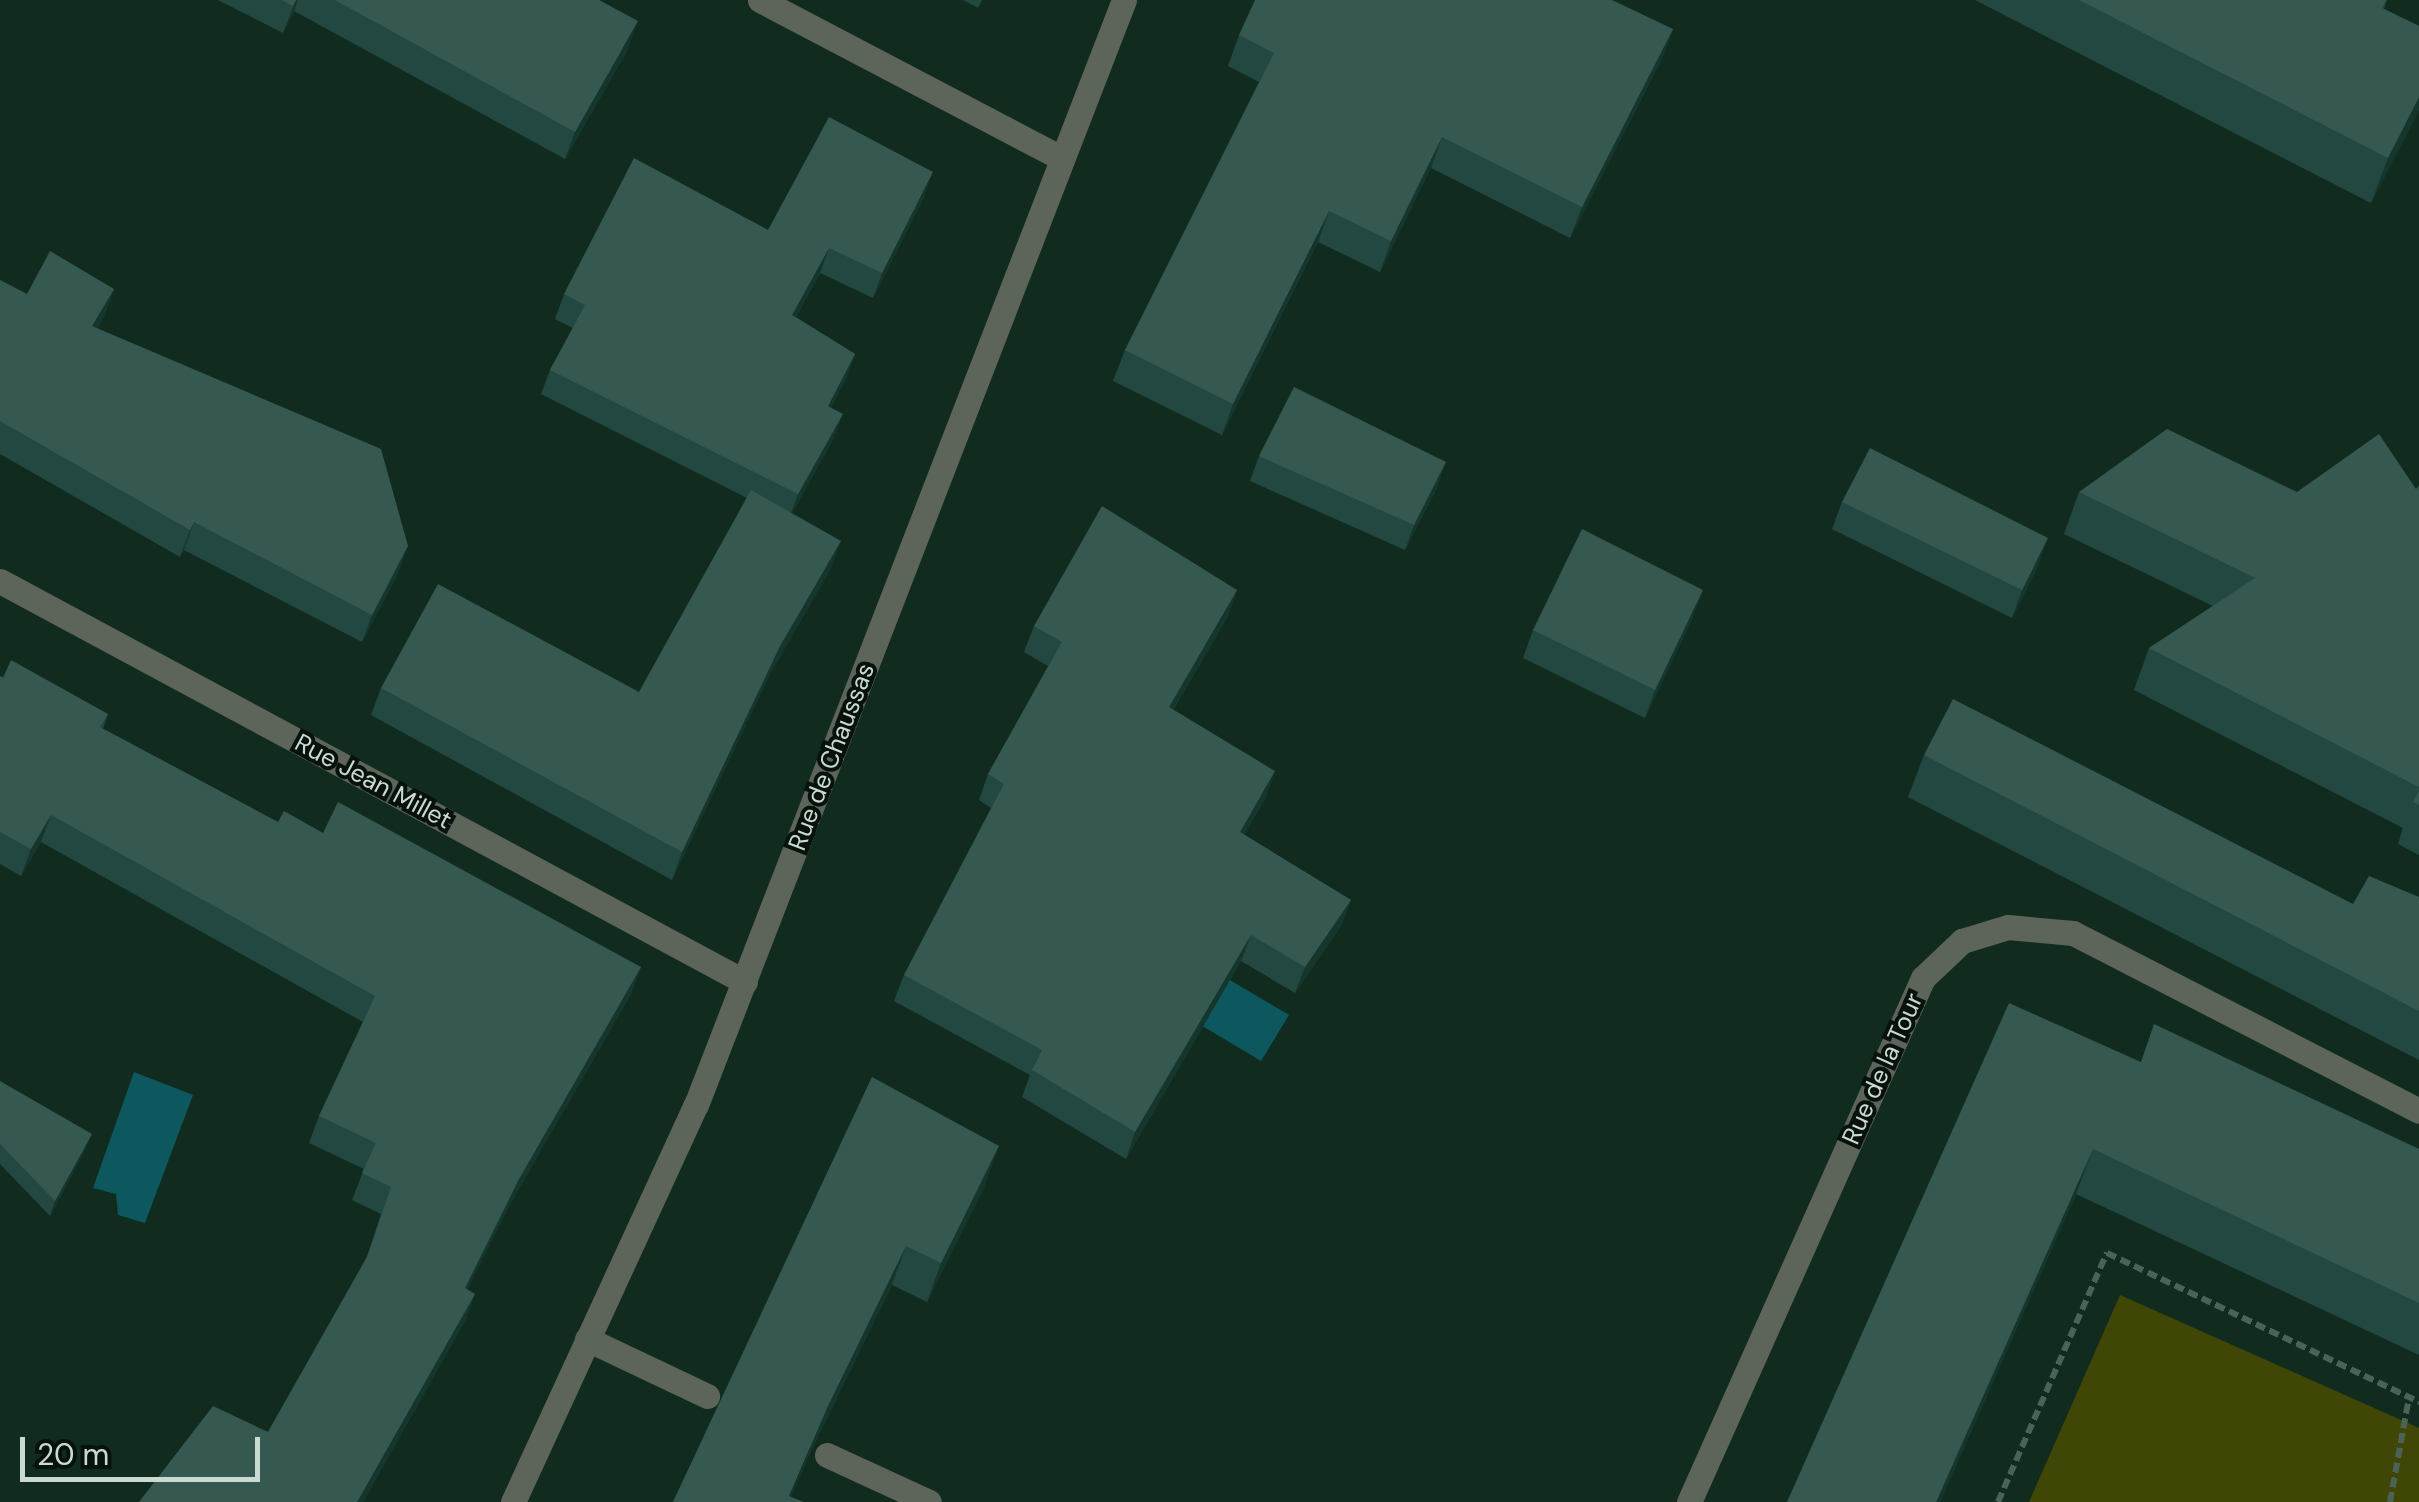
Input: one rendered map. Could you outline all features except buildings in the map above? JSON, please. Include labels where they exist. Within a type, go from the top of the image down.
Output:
[{"type":"street","points":[[760,0],[1061,158]]},
{"type":"street","name":"Rue de Chaussas","points":[[513,1502],[745,982],[1124,0]]},
{"type":"street","name":"Rue Jean Millet","points":[[0,581],[745,982]]},
{"type":"street","name":"Rue de la Tour","points":[[1689,1502],[1924,978],[1962,941],[2008,927],[2073,934],[2419,1111]]},
{"type":"street","points":[[587,1339],[707,1396]]},
{"type":"street","points":[[827,1456],[878,1491],[929,1502]]},
{"type":"path","points":[[1998,1502],[2107,1253],[2419,1402]]},
{"type":"path","points":[[2390,1502],[2409,1397]]},
{"type":"green space","points":[[2120,1295],[2419,1428],[2419,1502],[2029,1502]]},
{"type":"water","points":[[1191,957],[1289,1015],[1261,1061],[1164,1003]]},
{"type":"water","points":[[134,1072],[193,1095],[145,1223],[118,1215],[116,1194],[93,1188]]}]
